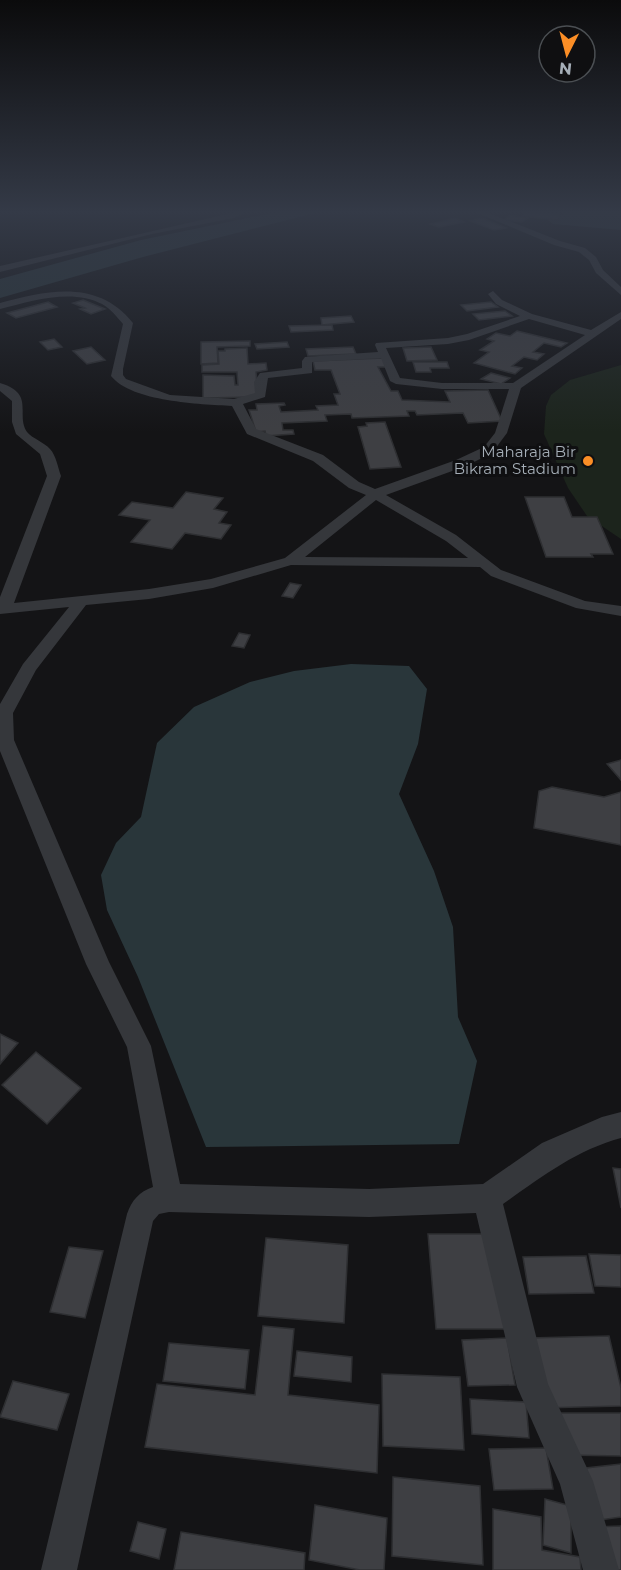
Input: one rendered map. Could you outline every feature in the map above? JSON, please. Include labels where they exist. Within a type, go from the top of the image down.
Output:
[{"type":"street","points":[[493,294],[499,302],[529,316],[593,334]]},
{"type":"street","points":[[0,306],[19,301],[71,296],[102,300],[128,323],[129,332],[117,364],[117,376],[122,381],[168,398],[235,403],[261,395],[260,382],[264,375],[308,371],[307,361],[309,359],[383,355]]},
{"type":"street","points":[[529,316],[469,338],[380,345],[396,381],[442,386],[516,386],[621,315]]},
{"type":"street","points":[[0,386],[18,401],[18,422],[22,434],[46,452],[54,476],[2,610],[80,603],[213,583],[290,561],[481,563]]},
{"type":"street","points":[[290,561],[375,494],[461,463],[488,450],[501,433],[516,386]]},
{"type":"street","points":[[235,403],[242,411],[251,431],[318,458],[354,485],[375,494],[451,538],[496,573],[582,605],[621,611]]},
{"type":"street","points":[[80,603],[29,668],[4,713],[4,740],[98,964],[139,1046],[169,1198]]},
{"type":"street","points":[[60,1570],[141,1214],[150,1202],[169,1198],[369,1203],[487,1198],[552,1153],[602,1130],[621,1125]]},
{"type":"street","points":[[487,1198],[533,1387],[576,1480],[601,1570]]},
{"type":"shaded area","points":[[0,285],[44,285],[0,298]]},
{"type":"shaded area","name":"Maharaja Bir Bikram Stadium","points":[[621,365],[621,539],[587,516],[568,488],[544,434],[546,406],[551,395],[570,380]]},
{"type":"shaded area","points":[[351,664],[409,666],[427,689],[418,744],[399,794],[434,871],[453,927],[458,1017],[477,1061],[459,1144],[206,1147],[138,977],[107,910],[101,875],[116,843],[141,817],[157,743],[194,707],[250,682],[294,671]]},
{"type":"building","points":[[83,300],[105,309],[91,314],[80,309],[85,308],[73,303]]},
{"type":"building","points":[[48,302],[57,307],[16,318],[7,313]]},
{"type":"building","points":[[491,302],[498,307],[467,311],[461,305]]},
{"type":"building","points":[[505,311],[512,316],[479,320],[473,314]]},
{"type":"building","points":[[351,316],[354,322],[322,325],[321,318]]},
{"type":"building","points":[[332,325],[333,330],[291,332],[289,326]]},
{"type":"building","points":[[517,331],[567,343],[561,347],[544,343],[533,352],[544,354],[537,360],[524,357],[512,366],[522,368],[515,374],[474,363],[489,352],[480,350],[494,341],[487,339],[496,333],[510,336]]},
{"type":"building","points":[[54,339],[62,347],[48,350],[40,342]]},
{"type":"building","points":[[250,341],[250,346],[217,347],[218,363],[201,364],[201,342]]},
{"type":"building","points":[[287,342],[289,347],[257,349],[255,344]]},
{"type":"building","points":[[91,347],[105,360],[87,364],[73,351]]},
{"type":"building","points":[[353,347],[356,354],[308,356],[306,349]]},
{"type":"building","points":[[431,347],[437,360],[407,361],[403,348]]},
{"type":"building","points":[[247,348],[248,364],[266,363],[267,370],[256,372],[258,397],[203,398],[203,375],[234,376],[235,385],[238,385],[237,372],[202,372],[202,365],[219,364],[218,351]]},
{"type":"building","points":[[383,358],[386,367],[378,367],[391,391],[398,391],[402,400],[450,402],[445,391],[488,390],[502,421],[468,423],[463,413],[417,415],[415,411],[407,411],[409,416],[352,418],[351,414],[325,415],[327,421],[282,423],[283,430],[293,430],[294,434],[266,436],[265,431],[256,432],[249,410],[257,410],[256,404],[284,403],[285,405],[279,406],[281,412],[318,410],[316,406],[338,405],[334,394],[340,394],[331,370],[315,370],[313,361]]},
{"type":"building","points":[[413,362],[447,362],[449,368],[430,368],[431,372],[416,372]]},
{"type":"building","points":[[491,373],[510,378],[501,384],[481,379]]},
{"type":"building","points":[[385,422],[401,467],[370,469],[358,427],[367,426],[366,423]]},
{"type":"building","points":[[186,492],[223,498],[214,509],[227,512],[219,523],[231,525],[221,539],[185,533],[172,549],[131,542],[150,520],[119,515],[132,502],[173,508]]},
{"type":"building","points":[[525,497],[564,497],[572,517],[597,517],[613,554],[591,554],[593,557],[546,557]]},
{"type":"building","points":[[290,583],[301,585],[293,598],[282,596]]},
{"type":"building","points":[[239,633],[250,635],[244,648],[232,646]]},
{"type":"building","points":[[621,760],[621,780],[607,764]]},
{"type":"building","points":[[552,787],[604,797],[621,792],[621,845],[534,828],[539,791]]},
{"type":"building","points":[[0,1034],[18,1043],[0,1064]]},
{"type":"building","points":[[36,1052],[81,1088],[47,1124],[2,1085]]},
{"type":"building","points":[[613,1168],[621,1169],[621,1208]]},
{"type":"building","points":[[428,1234],[501,1234],[507,1329],[436,1329]]},
{"type":"building","points":[[266,1238],[348,1245],[344,1323],[258,1316]]},
{"type":"building","points":[[69,1247],[103,1251],[85,1318],[50,1312]]},
{"type":"building","points":[[589,1254],[621,1255],[621,1287],[595,1286]]},
{"type":"building","points":[[586,1256],[594,1293],[529,1294],[523,1257]]},
{"type":"building","points":[[263,1326],[294,1329],[288,1395],[379,1405],[377,1473],[145,1447],[157,1384],[255,1395]]},
{"type":"building","points":[[609,1336],[621,1388],[621,1406],[541,1408],[529,1338]]},
{"type":"building","points":[[507,1338],[515,1385],[468,1386],[462,1340]]},
{"type":"building","points":[[169,1343],[249,1350],[245,1389],[163,1381]]},
{"type":"building","points":[[297,1351],[352,1357],[351,1382],[294,1376]]},
{"type":"building","points":[[382,1374],[460,1377],[464,1450],[383,1446]]},
{"type":"building","points":[[13,1381],[69,1394],[57,1430],[0,1417]]},
{"type":"building","points":[[470,1399],[526,1402],[529,1438],[472,1434]]},
{"type":"building","points":[[560,1413],[621,1413],[621,1456],[566,1455]]},
{"type":"building","points":[[546,1448],[553,1489],[494,1490],[489,1449]]},
{"type":"building","points":[[621,1464],[621,1517],[600,1520],[586,1468]]},
{"type":"building","points":[[393,1477],[480,1486],[483,1565],[392,1556]]},
{"type":"building","points":[[545,1499],[571,1506],[571,1553],[543,1545]]},
{"type":"building","points":[[315,1505],[387,1518],[384,1570],[360,1570],[309,1560]]},
{"type":"building","points":[[493,1509],[541,1517],[542,1550],[580,1557],[581,1570],[493,1570]]},
{"type":"building","points":[[138,1522],[166,1529],[159,1559],[130,1551]]},
{"type":"building","points":[[621,1526],[621,1570],[600,1570],[592,1527]]},
{"type":"building","points":[[181,1532],[305,1553],[304,1570],[174,1570]]},
{"type":"place","name":"Maharaja Bir Bikram Stadium","points":[[588,461]]}]
